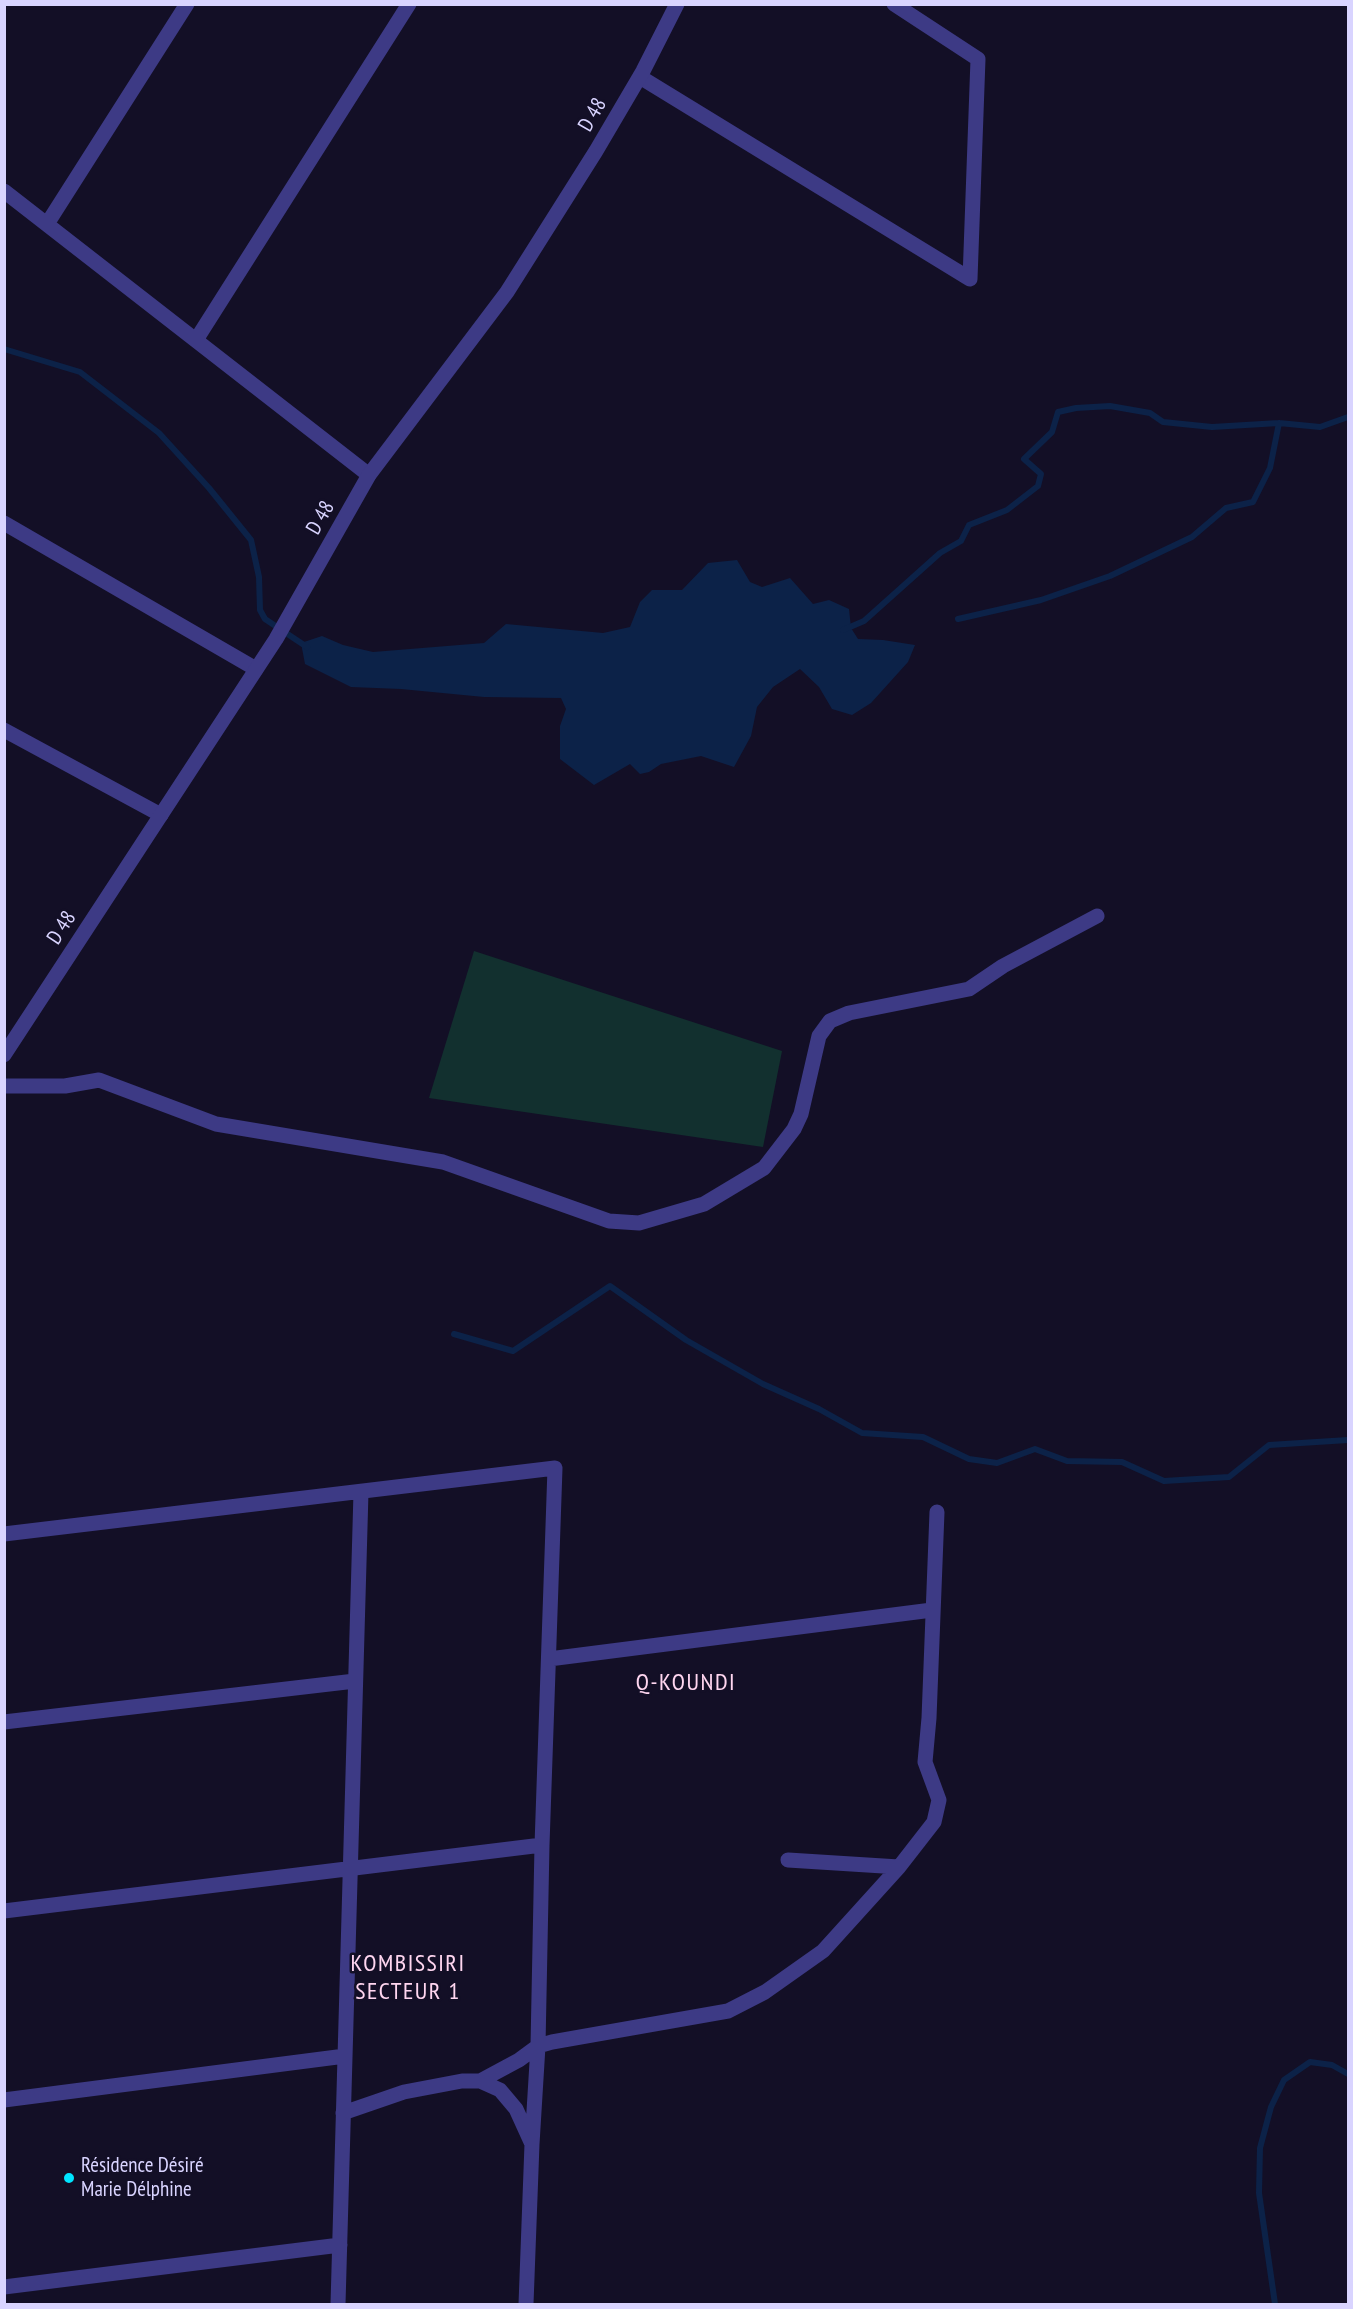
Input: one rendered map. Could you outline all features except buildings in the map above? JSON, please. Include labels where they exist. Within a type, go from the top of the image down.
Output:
[{"type":"street","points":[[47,224],[188,4]]},
{"type":"street","points":[[196,340],[409,4]]},
{"type":"street","name":"D 48","points":[[5,1052],[276,639],[369,475],[507,292],[596,151],[640,76],[676,4]]},
{"type":"street","points":[[640,76],[970,279],[978,59],[894,4]]},
{"type":"street","points":[[4,191],[369,475]]},
{"type":"street","points":[[4,523],[256,669]]},
{"type":"street","points":[[4,730],[161,815]]},
{"type":"street","points":[[4,1086],[65,1086],[99,1080],[216,1124],[443,1162],[609,1221],[639,1223],[704,1204],[764,1168],[797,1121],[819,1036],[830,1021],[849,1013],[969,989],[1003,966],[1097,916]]},
{"type":"street","points":[[4,1534],[555,1468],[542,1845],[538,2046],[526,2304]]},
{"type":"street","points":[[338,2304],[360,1492]]},
{"type":"street","points":[[480,2081],[519,2060],[538,2046],[728,2011],[765,1992],[823,1951],[899,1866],[934,1822],[939,1800],[925,1762],[938,1512]]},
{"type":"street","points":[[549,1659],[932,1610]]},
{"type":"street","points":[[4,1722],[355,1682]]},
{"type":"street","points":[[4,1911],[542,1845]]},
{"type":"street","points":[[788,1860],[899,1866]]},
{"type":"street","points":[[4,2100],[345,2056]]},
{"type":"street","points":[[343,2113],[404,2091],[462,2081],[480,2081],[500,2090],[516,2109],[532,2144]]},
{"type":"street","points":[[4,2287],[340,2245]]},
{"type":"green space","points":[[474,951],[782,1051],[763,1147],[429,1098]]},
{"type":"water","points":[[737,560],[750,582],[762,587],[790,578],[813,604],[829,600],[849,609],[851,628],[858,639],[915,645],[908,662],[871,703],[852,715],[832,709],[819,687],[800,669],[773,687],[757,707],[751,736],[734,767],[701,756],[661,764],[649,772],[640,774],[630,764],[594,785],[560,759],[560,726],[566,709],[561,698],[484,697],[351,687],[305,664],[301,643],[322,636],[343,645],[373,652],[484,643],[506,624],[603,633],[630,627],[640,602],[652,590],[682,590],[708,563]]},
{"type":"waterway","points":[[4,349],[80,372],[159,433],[209,488],[251,540],[259,577],[260,610],[265,619],[307,647]]},
{"type":"waterway","points":[[843,630],[864,621],[940,553],[961,541],[969,525],[1007,510],[1038,486],[1041,474],[1024,459],[1052,432],[1058,412],[1076,408],[1110,406],[1150,413],[1163,422],[1212,427],[1279,423],[1320,427],[1348,417]]},
{"type":"waterway","points":[[958,619],[1041,600],[1110,576],[1192,537],[1226,508],[1253,502],[1270,468],[1279,423]]},
{"type":"waterway","points":[[454,1334],[513,1351],[610,1286],[686,1340],[763,1384],[819,1409],[862,1433],[923,1437],[969,1459],[997,1463],[1035,1449],[1067,1461],[1122,1462],[1164,1481],[1229,1477],[1269,1445],[1348,1440]]},
{"type":"waterway","points":[[1275,2304],[1259,2193],[1260,2148],[1271,2107],[1284,2080],[1310,2062],[1332,2065],[1348,2074]]},
{"type":"place","name":"Résidence Désiré Marie Délphine","points":[[69,2178]]},
{"type":"district","name":"Q-KOUNDI","points":[[686,1683]]},
{"type":"district","name":"KOMBISSIRI SECTEUR 1","points":[[408,1978]]}]
